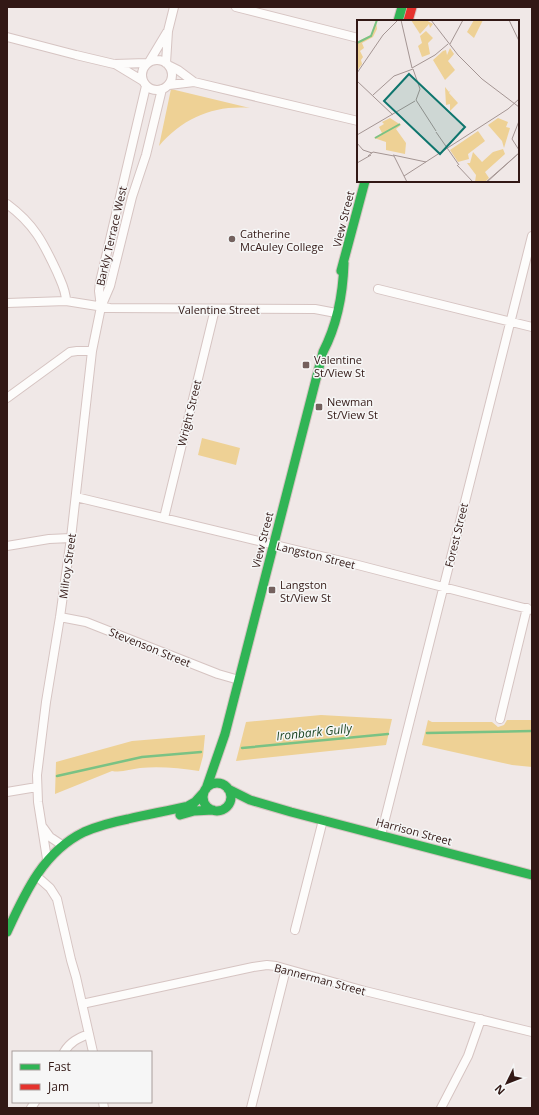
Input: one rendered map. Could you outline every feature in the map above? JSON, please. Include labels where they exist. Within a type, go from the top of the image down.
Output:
[{"type":"street","points":[[165,87],[172,76],[168,65],[168,31],[174,7]]},
{"type":"street","points":[[236,7],[357,38]]},
{"type":"street","points":[[398,20],[402,7]]},
{"type":"street","points":[[408,20],[412,7]]},
{"type":"street","points":[[144,83],[142,71],[168,31]]},
{"type":"street","points":[[7,37],[114,64],[148,62],[158,59],[178,70],[194,82],[357,122]]},
{"type":"street","points":[[114,64],[153,90],[194,82]]},
{"type":"street","name":"Barkly Terrace West","points":[[101,307],[99,291],[100,282],[144,83]]},
{"type":"street","name":"Barkly Terrace West","points":[[101,307],[110,286],[132,197],[146,155],[165,87]]},
{"type":"street","name":"View Street","points":[[205,790],[225,734],[323,352],[330,337],[333,312],[345,274],[344,263],[364,182]]},
{"type":"street","points":[[7,204],[28,221],[45,246],[64,290],[66,302]]},
{"type":"street","name":"Forest Street","points":[[381,835],[532,236]]},
{"type":"street","points":[[378,289],[532,327]]},
{"type":"street","name":"Valentine Street","points":[[7,303],[66,302],[110,308],[315,310],[333,312]]},
{"type":"street","name":"Milroy Street","points":[[47,859],[38,809],[37,786],[46,702],[71,538],[92,351],[101,307]]},
{"type":"street","name":"Wright Street","points":[[164,518],[215,309]]},
{"type":"street","points":[[7,398],[70,352],[77,350],[92,351]]},
{"type":"street","name":"Langston Street","points":[[76,497],[273,544],[530,609]]},
{"type":"street","points":[[7,546],[50,539],[71,538]]},
{"type":"street","points":[[500,719],[530,609]]},
{"type":"street","name":"Stevenson Street","points":[[60,617],[86,622],[218,674],[239,680]]},
{"type":"street","name":"View Street","points":[[225,734],[222,774],[226,787]]},
{"type":"street","points":[[213,784],[221,784],[226,787],[231,797],[228,805],[221,810],[194,811],[104,833],[60,850],[7,933],[24,895],[47,859],[79,834],[95,827],[188,806],[195,802],[205,790],[213,784]]},
{"type":"street","points":[[7,792],[37,786]]},
{"type":"street","name":"Harrison Street","points":[[226,787],[239,796],[291,812],[532,875]]},
{"type":"street","points":[[205,790],[204,801],[212,810]]},
{"type":"street","name":"Harrison Street","points":[[228,805],[243,804],[261,809],[291,812]]},
{"type":"street","points":[[295,930],[323,820]]},
{"type":"street","points":[[42,826],[60,850]]},
{"type":"street","points":[[41,880],[50,888],[57,899],[93,1051]]},
{"type":"street","name":"Bannerman Street","points":[[82,1004],[258,966],[270,965],[365,991],[532,1032]]},
{"type":"street","points":[[251,1108],[286,969]]},
{"type":"street","points":[[440,1108],[468,1056],[481,1019]]},
{"type":"street","points":[[64,1051],[67,1046],[74,1040],[89,1034]]},
{"type":"shaded area","points":[[171,89],[250,108],[224,109],[200,115],[178,128],[159,146]]},
{"type":"shaded area","points":[[202,438],[240,448],[236,465],[198,455]]},
{"type":"shaded area","points":[[321,715],[392,719],[386,745],[236,761],[246,722]]},
{"type":"shaded area","points":[[428,720],[432,722],[492,722],[498,727],[504,725],[507,720],[532,720],[532,767],[512,765],[422,745]]},
{"type":"shaded area","points":[[205,735],[203,756],[199,771],[154,767],[119,772],[112,771],[55,794],[56,762],[132,741]]},
{"type":"waterway","name":"Ironbark Gully","points":[[427,733],[532,731]]},
{"type":"waterway","name":"Ironbark Gully","points":[[242,748],[388,734]]},
{"type":"waterway","name":"Ironbark Gully","points":[[57,776],[142,757],[201,752]]},
{"type":"traffic: fast","points":[[398,20],[402,7]]},
{"type":"traffic: fast","points":[[341,271],[365,182]]},
{"type":"traffic: fast","points":[[206,789],[225,734],[323,352],[336,320],[341,297],[344,263]]},
{"type":"traffic: fast","points":[[217,783],[227,787],[231,797],[227,807],[217,811],[207,807],[203,797],[207,787],[217,783]]},
{"type":"traffic: fast","points":[[228,789],[250,800],[291,812],[532,875]]},
{"type":"traffic: fast","points":[[7,932],[28,888],[46,862],[70,840],[84,832],[106,824],[188,806],[195,802],[204,792]]},
{"type":"traffic: fast","points":[[180,815],[194,811],[213,810]]},
{"type":"traffic: jam","points":[[408,20],[412,7]]},
{"type":"place","name":"Catherine McAuley College","points":[[232,239]]},
{"type":"place","name":"Valentine St/View St","points":[[306,365]]},
{"type":"place","name":"Newman St/View St","points":[[319,407]]},
{"type":"place","name":"Langston St/View St","points":[[272,590]]}]
